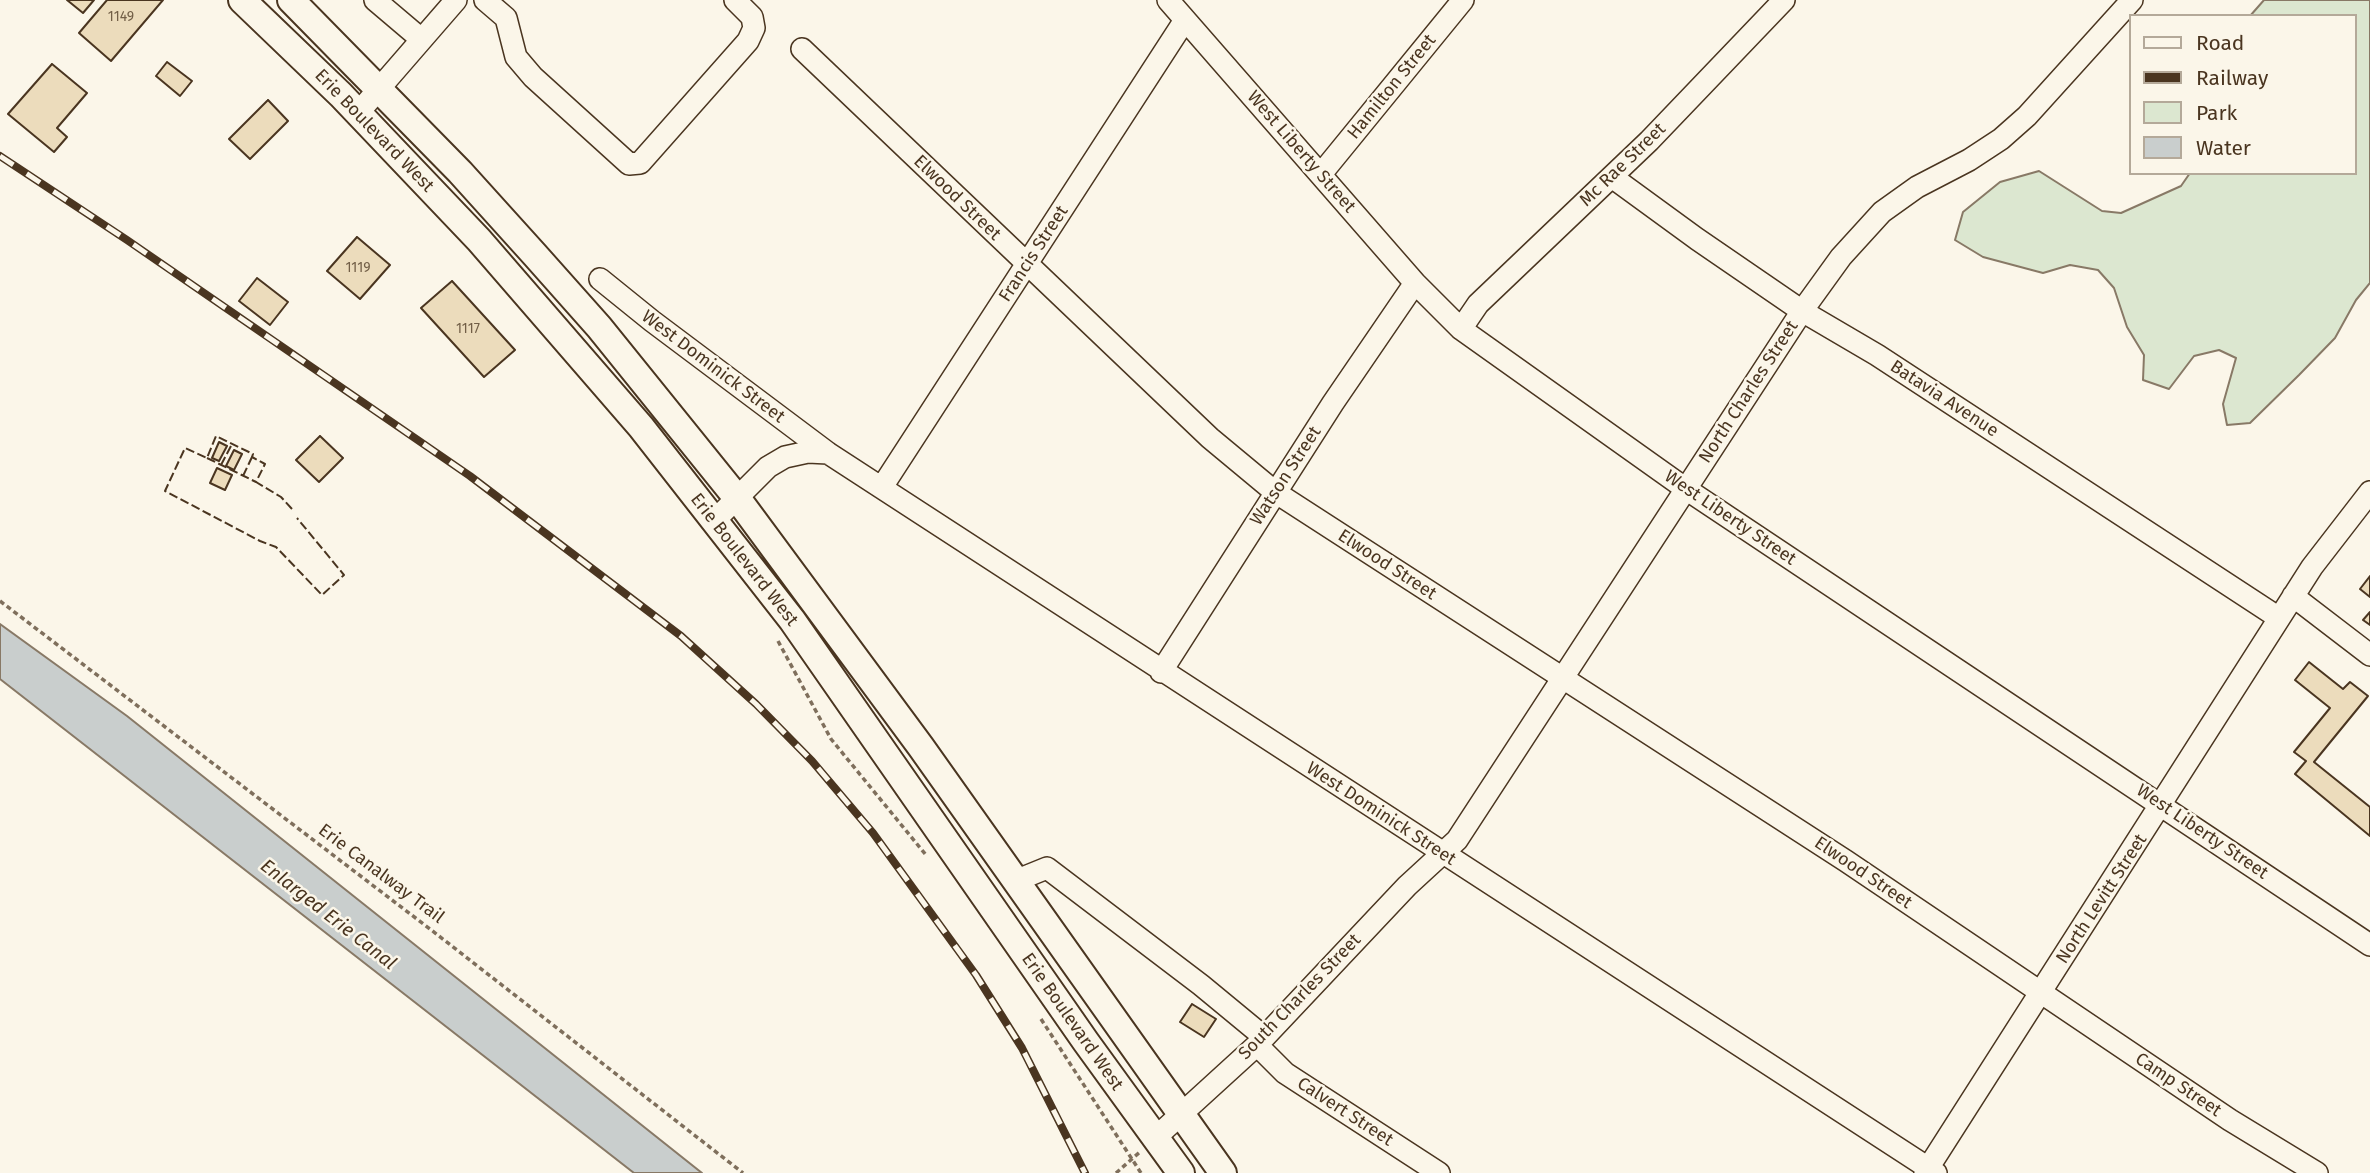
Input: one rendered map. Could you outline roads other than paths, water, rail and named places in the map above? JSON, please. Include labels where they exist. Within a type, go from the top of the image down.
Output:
[{"type":"main road","name":"Erie Boulevard West","points":[[242,0],[358,113],[479,240],[641,427],[792,620],[1181,1173]]},
{"type":"main road","name":"Erie Boulevard West","points":[[291,0],[460,172],[598,327],[737,498],[914,736],[1223,1173]]},
{"type":"street","points":[[375,0],[421,39]]},
{"type":"street","points":[[358,113],[456,0]]},
{"type":"street","points":[[485,0],[506,18],[516,57],[533,77],[629,163],[640,163],[748,41],[754,28],[752,17],[735,0]]},
{"type":"street","name":"West Liberty Street","points":[[1168,0],[1415,284],[1461,329],[1686,489],[2370,945]]},
{"type":"street","name":"Hamilton Street","points":[[1321,174],[1464,0]]},
{"type":"street","name":"Mc Rae Street","points":[[1461,329],[1478,304],[1649,141],[1784,0]]},
{"type":"street","name":"North Charles Street","points":[[1442,854],[1457,840],[1802,311],[1841,257],[1882,212],[1917,187],[1969,160],[2001,139],[2027,116],[2132,0]]},
{"type":"street","name":"Francis Street","points":[[882,487],[1185,20]]},
{"type":"street","name":"Elwood Street","points":[[802,49],[1210,438],[1275,492],[1846,861],[2042,993]]},
{"type":"street","name":"Batavia Avenue","points":[[1612,177],[1802,311],[1877,355],[2278,618]]},
{"type":"street","name":"West Dominick Street","points":[[600,279],[828,453],[1930,1171]]},
{"type":"street","name":"Watson Street","points":[[1161,672],[1333,403],[1415,284]]},
{"type":"street","points":[[714,520],[768,467],[785,457],[808,452],[828,453]]},
{"type":"street","name":"North Levitt Street","points":[[1930,1171],[2278,618],[2312,567],[2370,492]]},
{"type":"street","points":[[2293,596],[2370,654]]},
{"type":"street","name":"South Charles Street","points":[[1155,1138],[1260,1041],[1407,886],[1442,854]]},
{"type":"street","name":"Calvert Street","points":[[1015,881],[1047,868],[1201,985],[1260,1041],[1285,1073],[1439,1173]]},
{"type":"street","name":"Camp Street","points":[[2042,993],[2230,1120],[2317,1173]]},
{"type":"water","name":"Enlarged Erie Canal","points":[[0,624],[127,716],[702,1173],[634,1173],[0,679]]},
{"type":"railway","points":[[0,156],[470,476],[681,636],[756,704],[812,761],[873,833],[976,975],[1022,1048],[1085,1173]]}]
